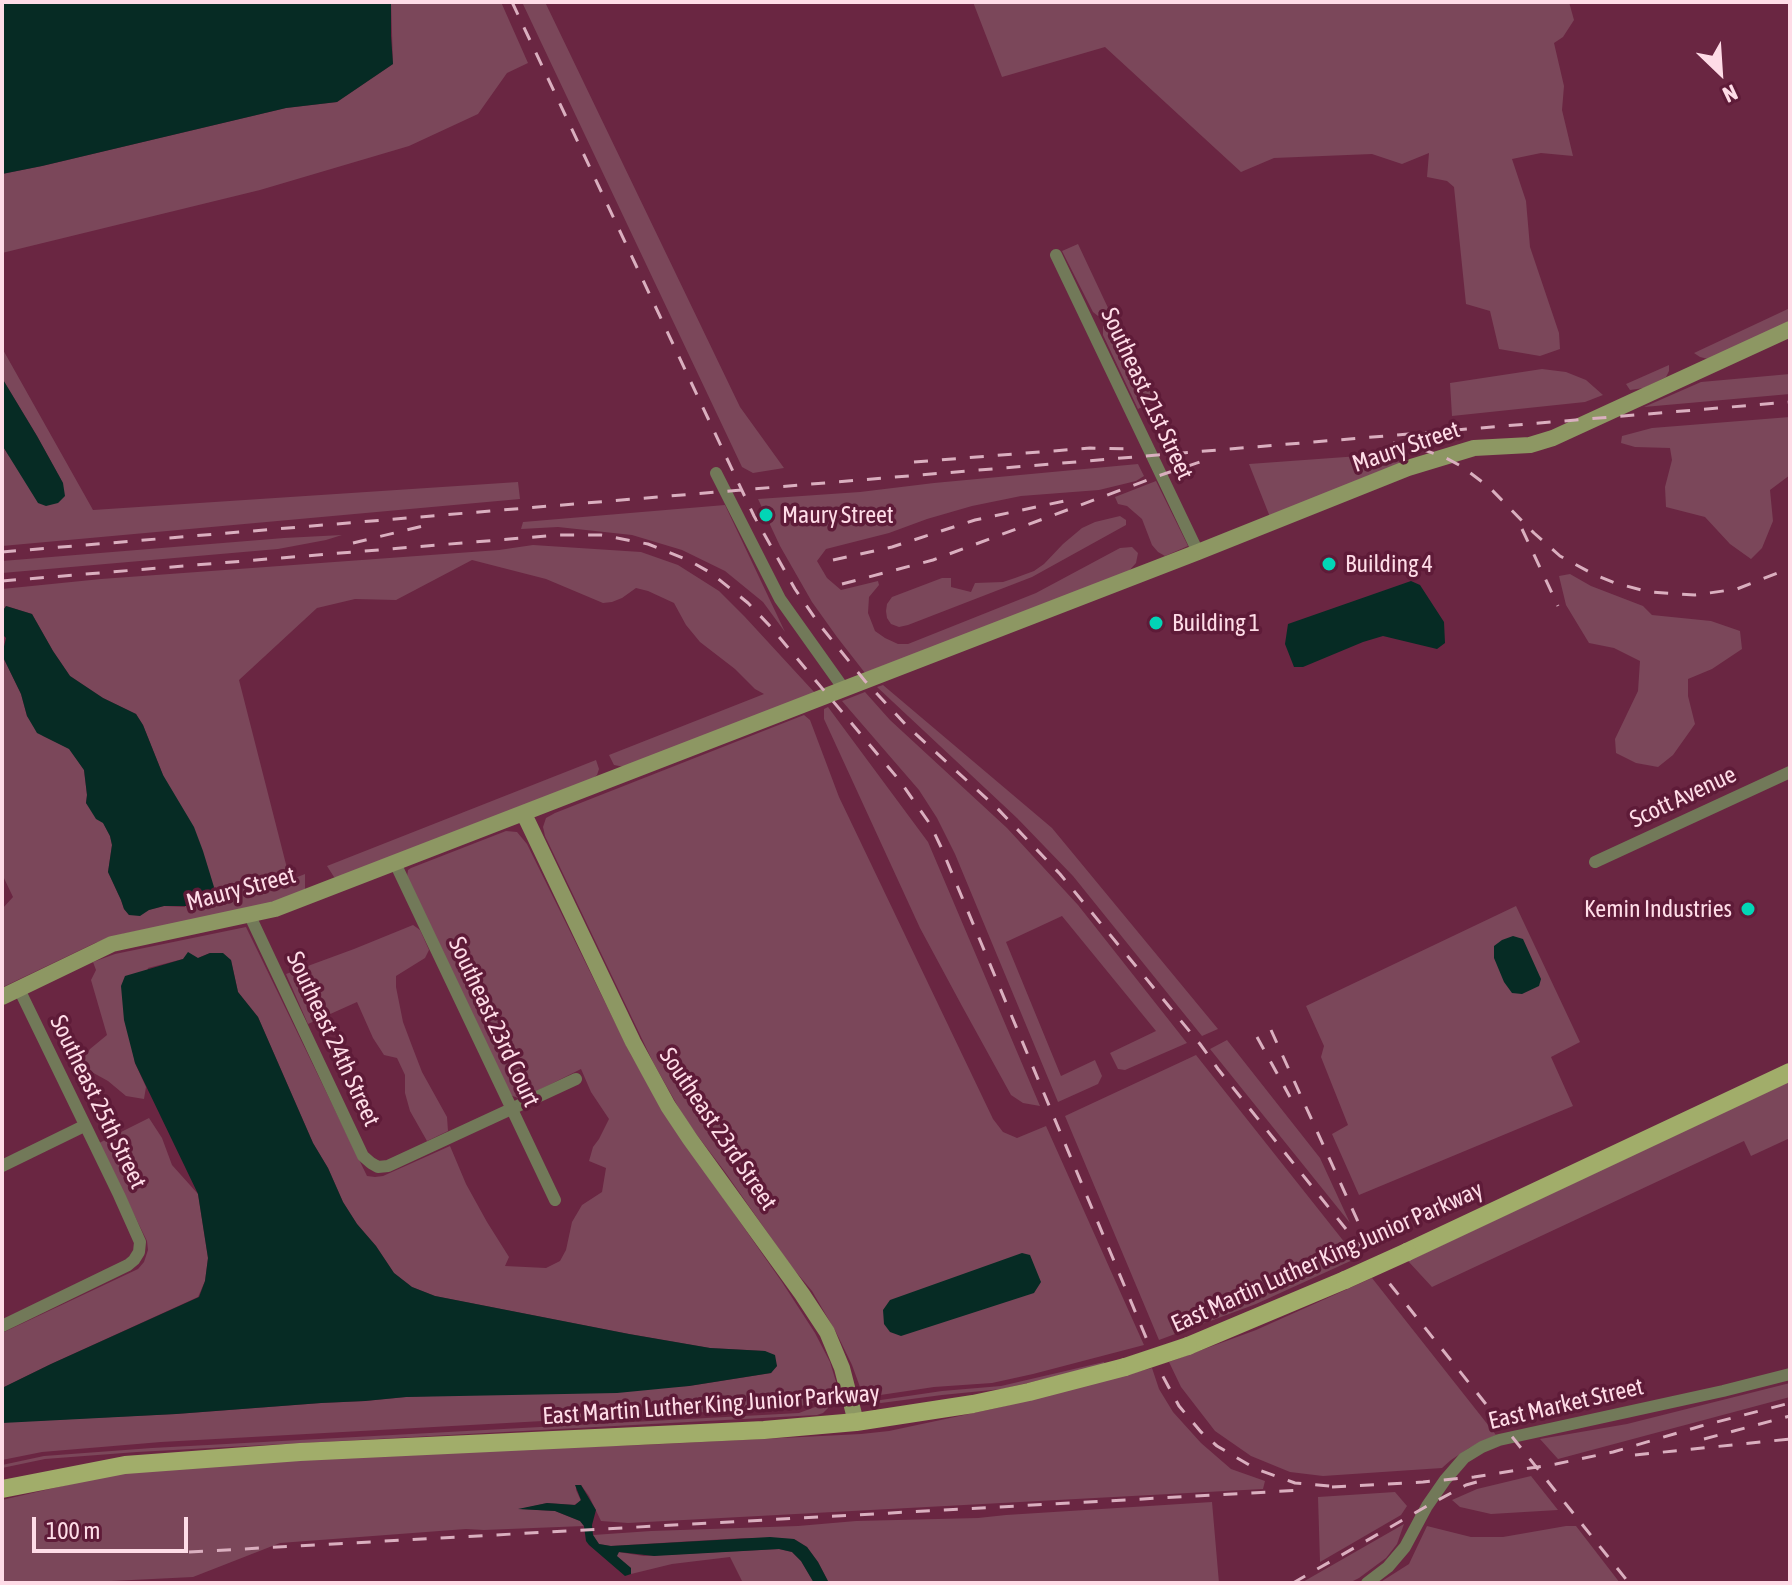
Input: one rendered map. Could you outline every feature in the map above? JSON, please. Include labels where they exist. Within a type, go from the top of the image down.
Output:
[{"type":"main road","name":"Maury Street","points":[[2,997],[112,944],[275,909],[1420,464],[1474,448],[1530,445],[1553,438],[1790,329]]},
{"type":"main road","name":"Southeast 23rd Street","points":[[524,814],[633,1042],[668,1106],[827,1332],[842,1368],[856,1422]]},
{"type":"main road","name":"East Martin Luther King Junior Parkway","points":[[2,1489],[125,1465],[300,1452],[764,1430],[856,1422],[1029,1392],[1125,1367],[1188,1346],[1345,1280],[1790,1072]]},
{"type":"street","name":"Southeast 21st Street","points":[[1056,255],[1198,552]]},
{"type":"street","points":[[716,473],[780,599],[844,689]]},
{"type":"street","name":"Scott Avenue","points":[[1595,862],[1790,772]]},
{"type":"street","name":"Southeast 23rd Court","points":[[395,863],[555,1200]]},
{"type":"street","name":"Southeast 24th Street","points":[[250,916],[363,1156],[371,1163],[378,1167],[388,1166],[511,1109]]},
{"type":"street","name":"Southeast 25th Street","points":[[2,1326],[128,1265],[139,1252],[140,1242],[19,989]]},
{"type":"street","points":[[511,1109],[576,1079]]},
{"type":"street","points":[[2,1166],[84,1126]]},
{"type":"street","name":"East Market Street","points":[[1367,1583],[1388,1567],[1405,1547],[1445,1480],[1464,1458],[1482,1447],[1499,1440],[1790,1374]]},
{"type":"shaded area","points":[[2,2],[391,2],[393,64],[337,102],[286,108],[2,174]]},
{"type":"shaded area","points":[[391,2],[501,2],[528,63],[507,73],[478,114],[409,146],[260,190],[2,253],[2,174],[286,108],[337,102],[393,64]]},
{"type":"shaded area","points":[[522,2],[545,2],[740,407],[784,468],[753,473],[742,467]]},
{"type":"shaded area","points":[[973,2],[1569,2],[1574,20],[1563,37],[1554,43],[1564,86],[1562,110],[1573,156],[1541,153],[1512,159],[1526,201],[1530,247],[1559,333],[1560,349],[1540,356],[1499,349],[1490,311],[1466,304],[1454,187],[1447,181],[1427,177],[1429,153],[1402,164],[1372,154],[1274,158],[1241,172],[1105,47],[1002,77]]},
{"type":"shaded area","points":[[1078,244],[1109,310],[1098,316],[1093,312],[1062,251]]},
{"type":"shaded area","points":[[1790,308],[1790,322],[1708,359],[1694,353]]},
{"type":"shaded area","points":[[1113,319],[1155,400],[1138,409],[1103,335],[1103,326]]},
{"type":"shaded area","points":[[2,348],[93,510],[518,482],[520,499],[2,546],[2,445],[9,456],[63,483],[2,378]]},
{"type":"shaded area","points":[[1669,365],[1666,377],[1644,388],[1630,390],[1626,384]]},
{"type":"shaded area","points":[[1542,369],[1566,372],[1586,380],[1603,395],[1585,402],[1452,416],[1450,383]]},
{"type":"shaded area","points":[[1790,374],[1790,394],[1644,407],[1701,382]]},
{"type":"shaded area","points":[[2,378],[63,483],[65,496],[58,503],[46,506],[38,503],[2,445]]},
{"type":"shaded area","points":[[1790,417],[1790,475],[1770,490],[1773,521],[1762,548],[1751,559],[1730,544],[1705,517],[1666,507],[1665,487],[1672,460],[1670,448],[1635,447],[1621,443],[1622,436],[1652,428]]},
{"type":"shaded area","points":[[1387,454],[1397,457],[1400,465],[1270,517],[1249,464]]},
{"type":"shaded area","points":[[1138,464],[1144,476],[1136,481],[1099,490],[1021,496],[972,506],[889,533],[826,549],[817,561],[827,578],[841,590],[878,581],[879,585],[869,597],[868,613],[875,631],[898,644],[908,644],[1036,593],[1120,548],[1132,547],[1138,553],[1136,563],[1128,572],[865,673],[812,602],[758,499],[860,492]]},
{"type":"shaded area","points":[[1156,481],[1188,546],[1165,556],[1152,545],[1142,519],[1127,506],[1118,504],[1115,497]]},
{"type":"shaded area","points":[[725,505],[785,632],[763,602],[725,571],[682,550],[632,535],[558,527],[521,529],[523,522]]},
{"type":"shaded area","points":[[1120,516],[1126,520],[1126,525],[1032,577],[908,625],[899,627],[887,618],[887,604],[892,597],[942,578],[951,578],[951,587],[971,592],[975,583],[1003,582],[1015,578],[1044,564],[1082,528]]},
{"type":"shaded area","points":[[342,535],[278,549],[2,573],[2,561]]},
{"type":"shaded area","points":[[533,545],[641,552],[678,565],[719,591],[815,693],[624,767],[614,765],[609,755],[764,694],[700,642],[674,603],[636,588],[622,598],[603,603],[546,579],[472,560],[396,600],[355,599],[317,608],[239,680],[290,880],[305,874],[305,890],[265,905],[123,934],[95,943],[3,987],[2,909],[13,897],[2,874],[2,655],[21,694],[27,716],[43,736],[70,749],[84,770],[86,803],[103,822],[110,836],[112,845],[108,872],[124,909],[129,915],[164,906],[185,907],[163,775],[143,725],[136,714],[103,698],[70,676],[32,614],[6,606],[2,612],[2,589]]},
{"type":"shaded area","points":[[1570,574],[1591,586],[1643,606],[1652,615],[1711,621],[1740,631],[1742,649],[1712,669],[1688,679],[1688,696],[1695,724],[1673,755],[1658,767],[1636,763],[1616,753],[1615,739],[1638,691],[1640,661],[1614,648],[1589,643],[1566,605],[1559,576]]},
{"type":"shaded area","points":[[1411,581],[1420,585],[1444,622],[1445,643],[1437,649],[1383,636],[1303,667],[1294,667],[1285,644],[1288,624]]},
{"type":"shaded area","points":[[6,606],[32,614],[70,676],[103,698],[136,714],[163,775],[194,827],[214,887],[211,898],[198,906],[164,906],[140,916],[129,915],[124,909],[108,872],[112,845],[110,836],[86,803],[84,770],[69,749],[37,733],[2,655],[6,638],[2,634],[2,612]]},
{"type":"shaded area","points":[[883,685],[1052,828],[1218,1029],[1202,1036],[1073,876],[1017,818],[877,687]]},
{"type":"shaded area","points":[[865,692],[890,720],[1007,828],[1078,905],[1187,1043],[1125,1070],[1118,1069],[1110,1053],[1156,1031],[1062,916],[1006,942],[1061,1076],[1095,1060],[1102,1076],[1098,1084],[1058,1102],[955,854],[937,818],[919,790],[842,701]]},
{"type":"shaded area","points":[[828,707],[928,842],[1040,1106],[1023,1103],[1011,1095],[920,928],[824,719],[824,709]]},
{"type":"shaded area","points":[[804,715],[810,720],[839,797],[993,1119],[1003,1132],[1017,1138],[1046,1126],[1144,1345],[992,1383],[934,1387],[867,1397],[836,1332],[812,1291],[685,1119],[653,1062],[545,836],[543,827],[546,818]]},
{"type":"shaded area","points":[[596,760],[599,769],[592,779],[337,878],[327,866]]},
{"type":"shaded area","points":[[506,831],[517,832],[527,844],[631,1055],[670,1122],[815,1333],[830,1362],[837,1385],[835,1399],[820,1395],[814,1402],[798,1407],[161,1442],[42,1452],[2,1460],[2,1423],[7,1422],[176,1414],[406,1397],[689,1386],[771,1373],[777,1366],[765,1351],[710,1348],[629,1334],[435,1296],[412,1287],[394,1273],[343,1202],[313,1143],[258,1017],[238,992],[231,960],[210,953],[148,968],[131,1042],[135,1063],[146,1087],[144,1099],[126,1096],[108,1081],[79,1065],[90,1049],[107,1035],[91,980],[96,970],[93,962],[115,954],[246,927],[367,1176],[383,1176],[450,1146],[466,1184],[509,1257],[505,1266],[546,1268],[560,1261],[566,1250],[572,1222],[582,1205],[602,1192],[606,1168],[589,1161],[593,1147],[609,1119],[591,1092],[581,1069],[529,1095],[518,1098],[510,1095],[407,877],[411,868]]},
{"type":"shaded area","points":[[1516,906],[1580,1042],[1551,1057],[1573,1106],[1359,1195],[1332,1134],[1348,1125],[1321,1057],[1324,1046],[1306,1006]]},
{"type":"shaded area","points":[[413,925],[420,930],[429,950],[425,958],[396,976],[396,987],[403,1022],[422,1072],[447,1117],[448,1131],[427,1141],[410,1111],[405,1093],[405,1075],[397,1058],[384,1055],[357,1002],[308,1024],[286,974]]},
{"type":"shaded area","points":[[1513,936],[1523,939],[1541,979],[1539,986],[1522,994],[1512,993],[1494,958],[1494,946]]},
{"type":"shaded area","points":[[188,952],[198,958],[210,953],[223,953],[231,960],[238,992],[258,1017],[313,1143],[343,1202],[394,1273],[412,1287],[435,1296],[629,1334],[710,1348],[765,1351],[775,1355],[777,1366],[771,1373],[617,1393],[406,1397],[2,1423],[2,1388],[199,1297],[208,1258],[198,1194],[135,1063],[124,1020],[121,986],[125,976],[183,959]]},
{"type":"shaded area","points":[[1227,1040],[1320,1158],[1350,1223],[1210,1049]]},
{"type":"shaded area","points":[[1196,1055],[1357,1258],[1256,1304],[1159,1340],[1065,1116]]},
{"type":"shaded area","points":[[1790,1081],[1790,1138],[1751,1156],[1744,1141],[1432,1287],[1408,1261]]},
{"type":"shaded area","points":[[149,1118],[162,1138],[172,1165],[198,1194],[208,1258],[205,1281],[198,1297],[2,1388],[2,1333],[138,1269],[144,1262],[147,1241],[99,1143]]},
{"type":"shaded area","points":[[1022,1253],[1030,1255],[1041,1282],[1034,1293],[901,1336],[890,1332],[884,1324],[883,1310],[890,1300]]},
{"type":"shaded area","points":[[1372,1278],[1496,1435],[1469,1448],[1442,1468],[1323,1476],[1290,1472],[1251,1456],[1215,1431],[1181,1387],[1169,1362],[1256,1330]]},
{"type":"shaded area","points":[[1104,1362],[1002,1389],[881,1403],[874,1401],[1001,1386]]},
{"type":"shaded area","points":[[1152,1368],[1159,1389],[1173,1412],[1201,1443],[1231,1469],[1265,1481],[1263,1489],[628,1523],[601,1521],[589,1496],[581,1485],[576,1485],[581,1501],[574,1505],[547,1503],[521,1509],[555,1511],[580,1521],[584,1526],[466,1529],[280,1543],[193,1577],[2,1583],[2,1500],[97,1478],[169,1466],[457,1450],[861,1434],[997,1408]]},
{"type":"shaded area","points":[[1790,1383],[1790,1397],[1558,1459],[1540,1439],[1627,1424]]},
{"type":"shaded area","points":[[831,1405],[817,1415],[137,1452],[45,1459],[2,1468],[2,1465],[44,1456],[799,1413]]},
{"type":"shaded area","points":[[1531,1476],[1558,1510],[1491,1514],[1460,1507],[1452,1500],[1477,1489]]},
{"type":"shaded area","points":[[575,1485],[581,1485],[596,1510],[592,1525],[593,1535],[599,1544],[611,1546],[770,1537],[794,1539],[807,1547],[829,1583],[814,1583],[792,1552],[779,1549],[654,1556],[619,1552],[617,1556],[631,1568],[631,1574],[625,1576],[589,1545],[580,1521],[555,1511],[518,1509],[547,1503],[575,1505],[581,1500]]},
{"type":"shaded area","points":[[1395,1492],[1407,1506],[1401,1515],[1320,1562],[1318,1497]]},
{"type":"shaded area","points":[[1212,1502],[1219,1583],[829,1583],[807,1547],[794,1539],[744,1538],[610,1546],[599,1544],[593,1535],[978,1518]]},
{"type":"shaded area","points":[[1404,1524],[1397,1544],[1386,1558],[1359,1578],[1349,1583],[1301,1583]]},
{"type":"shaded area","points":[[1427,1526],[1471,1537],[1503,1537],[1576,1526],[1620,1583],[1379,1583],[1409,1564]]},
{"type":"shaded area","points":[[779,1549],[792,1552],[814,1583],[743,1583],[730,1557],[672,1564],[631,1574],[631,1568],[616,1556],[618,1552],[644,1556]]},
{"type":"railway","points":[[512,2],[754,516],[795,589],[819,624],[865,681],[907,726],[997,808],[1060,874],[1200,1044],[1629,1583]]},
{"type":"railway","points":[[2,552],[1790,402]]},
{"type":"railway","points":[[1393,443],[1421,449],[1461,466],[1489,487],[1560,556],[1615,583],[1649,592],[1695,595],[1737,589],[1790,568]]},
{"type":"railway","points":[[914,462],[1090,448],[1133,449]]},
{"type":"railway","points":[[842,584],[933,560],[1209,459]]},
{"type":"railway","points":[[833,560],[892,547],[975,520],[1069,500]]},
{"type":"railway","points":[[353,543],[423,526]]},
{"type":"railway","points":[[1522,529],[1558,606]]},
{"type":"railway","points":[[2,581],[559,535],[601,535],[648,544],[711,573],[769,625],[900,781],[930,824],[1160,1371],[1179,1406],[1217,1446],[1256,1469],[1295,1483],[1341,1487]]},
{"type":"railway","points":[[1271,1030],[1369,1246]]},
{"type":"railway","points":[[1257,1037],[1290,1097]]},
{"type":"railway","points":[[1332,1487],[1474,1477],[1556,1464],[1613,1452],[1790,1403]]},
{"type":"railway","points":[[1704,1439],[1790,1416]]},
{"type":"railway","points":[[1635,1455],[1790,1439]]},
{"type":"railway","points":[[1293,1583],[1427,1506],[1477,1482]]},
{"type":"railway","points":[[189,1552],[1304,1490]]},
{"type":"place","name":"Maury Street","points":[[766,515]]},
{"type":"place","name":"Building 4","points":[[1329,564]]},
{"type":"place","name":"Building 1","points":[[1156,623]]},
{"type":"place","name":"Kemin Industries","points":[[1748,909]]}]
